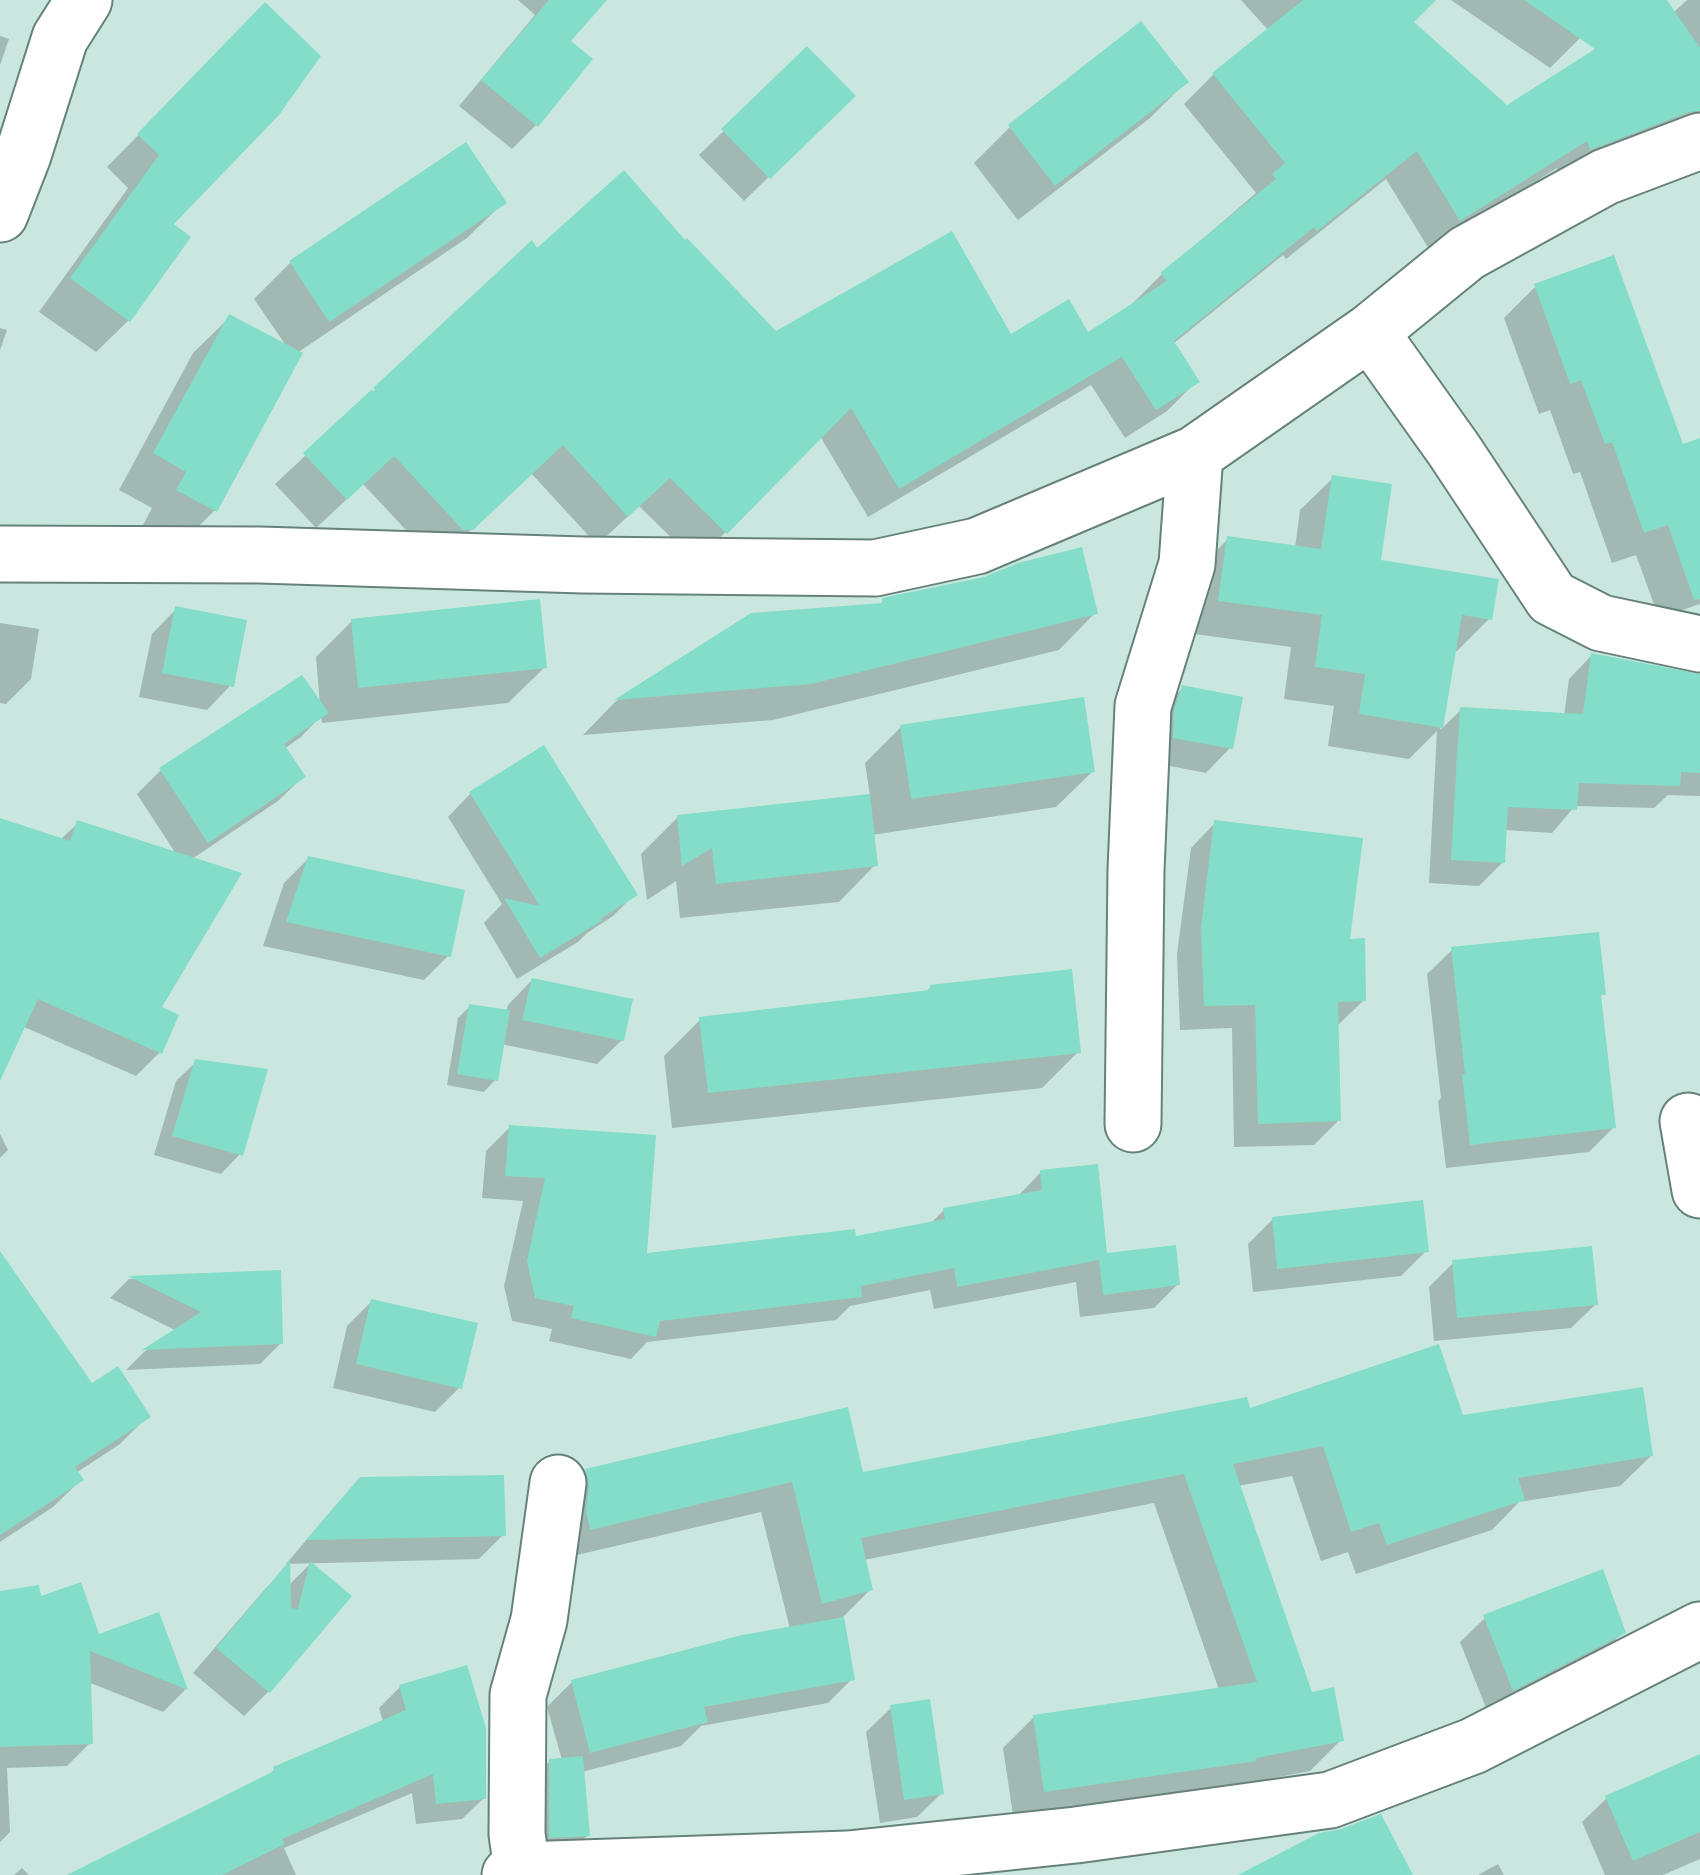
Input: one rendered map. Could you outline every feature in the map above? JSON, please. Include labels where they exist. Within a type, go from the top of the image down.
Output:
[{"type":"street","points":[[0,214],[60,38],[84,0]]},
{"type":"street","points":[[0,554],[260,555],[583,565],[875,568],[977,546],[1195,454],[1370,332],[1467,253],[1604,177],[1700,142]]},
{"type":"street","points":[[1370,332],[1552,598],[1602,623],[1700,644]]},
{"type":"street","points":[[1133,1124],[1136,870],[1143,706],[1186,564],[1195,454]]},
{"type":"street","points":[[1688,1120],[1700,1190]]},
{"type":"street","points":[[558,1483],[539,1620],[518,1696],[516,1872],[848,1859],[1076,1835],[1330,1800],[1473,1746],[1697,1626]]},
{"type":"building","points":[[549,0],[607,0],[571,41],[593,59],[538,127],[481,80]]},
{"type":"building","points":[[1303,0],[1436,0],[1414,22],[1507,105],[1595,49],[1524,0],[1667,0],[1700,48],[1700,111],[1590,150],[1587,141],[1460,221],[1417,151],[1317,231],[1314,227],[1174,341],[1200,382],[1156,410],[1122,357],[899,489],[851,408],[727,534],[670,478],[628,517],[563,445],[473,530],[463,530],[394,456],[347,500],[303,453],[371,390],[377,392],[373,388],[532,240],[537,248],[624,170],[685,240],[776,331],[952,231],[1011,334],[1069,299],[1088,332],[1167,281],[1160,273],[1276,179],[1272,174],[1285,163],[1212,73]]},
{"type":"building","points":[[265,2],[321,56],[279,115],[174,224],[191,237],[130,322],[70,278],[159,155],[137,134]]},
{"type":"building","points":[[1141,21],[1189,82],[1055,186],[1008,125]]},
{"type":"building","points":[[807,46],[856,96],[770,179],[721,129]]},
{"type":"building","points":[[466,142],[507,203],[329,322],[289,261]]},
{"type":"building","points":[[1614,255],[1683,444],[1700,438],[1700,599],[1694,600],[1668,525],[1644,533],[1612,442],[1605,444],[1581,380],[1570,384],[1534,284]]},
{"type":"building","points":[[229,314],[303,353],[217,512],[176,490],[186,472],[153,453]]},
{"type":"building","points":[[1332,475],[1392,484],[1381,560],[1499,579],[1492,620],[1462,615],[1443,728],[1359,714],[1365,674],[1315,667],[1322,615],[1218,601],[1227,536],[1321,549]]},
{"type":"building","points":[[1082,547],[1098,614],[811,684],[614,700],[751,613],[883,603],[882,598],[984,577],[1018,563]]},
{"type":"building","points":[[540,599],[547,668],[358,688],[351,619]]},
{"type":"building","points":[[175,606],[247,620],[234,687],[162,673]]},
{"type":"building","points":[[1591,653],[1700,674],[1700,773],[1681,772],[1680,786],[1579,783],[1577,810],[1508,807],[1505,863],[1451,860],[1460,707],[1583,714]]},
{"type":"building","points":[[302,675],[329,713],[284,744],[306,777],[208,843],[159,768]]},
{"type":"building","points":[[1182,685],[1243,697],[1233,749],[1173,738],[1174,711]]},
{"type":"building","points":[[1084,697],[1095,772],[911,799],[900,725]]},
{"type":"building","points":[[544,745],[638,895],[540,958],[504,898],[540,906],[469,792]]},
{"type":"building","points":[[870,794],[878,866],[716,884],[712,848],[682,866],[677,815]]},
{"type":"building","points":[[0,818],[70,841],[77,820],[242,873],[162,1007],[179,1015],[162,1054],[38,999],[0,1081]]},
{"type":"building","points":[[1214,820],[1363,838],[1350,939],[1365,938],[1366,1001],[1338,1002],[1341,1121],[1258,1124],[1255,1005],[1204,1006],[1201,928]]},
{"type":"building","points":[[308,856],[465,890],[451,957],[286,922]]},
{"type":"building","points":[[1599,932],[1606,995],[1601,995],[1616,1128],[1470,1145],[1451,947]]},
{"type":"building","points":[[1072,969],[1081,1053],[708,1093],[699,1017]]},
{"type":"building","points":[[532,978],[633,999],[624,1041],[522,1020]]},
{"type":"building","points":[[469,1004],[510,1010],[498,1081],[457,1074]]},
{"type":"building","points":[[195,1059],[268,1069],[243,1156],[172,1136]]},
{"type":"building","points":[[509,1125],[656,1135],[647,1253],[855,1229],[856,1236],[945,1219],[943,1208],[1042,1190],[1040,1170],[1098,1164],[1107,1253],[1176,1245],[1180,1285],[1103,1295],[1099,1260],[957,1287],[954,1268],[861,1286],[862,1297],[660,1321],[656,1337],[571,1318],[574,1306],[535,1298],[527,1261],[545,1178],[505,1176]]},
{"type":"building","points":[[1423,1200],[1429,1252],[1277,1269],[1272,1217]]},
{"type":"building","points":[[1592,1246],[1598,1305],[1457,1318],[1452,1260]]},
{"type":"building","points":[[0,1251],[92,1383],[118,1366],[151,1417],[75,1467],[84,1480],[0,1535]]},
{"type":"building","points":[[281,1270],[283,1344],[142,1350],[201,1312],[128,1276]]},
{"type":"building","points":[[371,1299],[478,1323],[462,1389],[356,1364]]},
{"type":"building","points":[[1439,1344],[1463,1415],[1643,1387],[1653,1456],[1518,1478],[1525,1500],[1387,1545],[1379,1523],[1351,1532],[1323,1446],[1233,1464],[1312,1692],[1334,1687],[1344,1741],[1256,1758],[1257,1761],[1044,1792],[1033,1715],[1257,1682],[1184,1474],[861,1538],[873,1590],[822,1604],[792,1482],[590,1530],[585,1469],[848,1407],[863,1472],[1247,1397],[1250,1408]]},
{"type":"building","points":[[504,1475],[506,1536],[306,1540],[360,1477]]},
{"type":"building","points":[[290,1560],[291,1608],[298,1609],[310,1561],[352,1596],[270,1693],[216,1648]]},
{"type":"building","points":[[1603,1569],[1626,1633],[1513,1691],[1483,1615]]},
{"type":"building","points":[[81,1582],[99,1634],[159,1612],[188,1690],[90,1651],[93,1744],[0,1747],[0,1591],[39,1585],[41,1596]]},
{"type":"building","points":[[844,1617],[855,1680],[704,1707],[708,1722],[590,1753],[571,1680],[742,1635]]},
{"type":"building","points":[[467,1665],[486,1728],[486,1799],[436,1804],[433,1774],[282,1839],[285,1844],[222,1875],[67,1875],[274,1771],[273,1767],[406,1710],[399,1685]]},
{"type":"building","points":[[930,1699],[944,1794],[904,1800],[890,1705]]},
{"type":"building","points":[[1700,1754],[1700,1832],[1633,1861],[1605,1796]]},
{"type":"building","points":[[583,1756],[590,1836],[549,1838],[549,1759]]},
{"type":"building","points":[[1381,1814],[1413,1875],[1238,1875],[1319,1833]]}]
